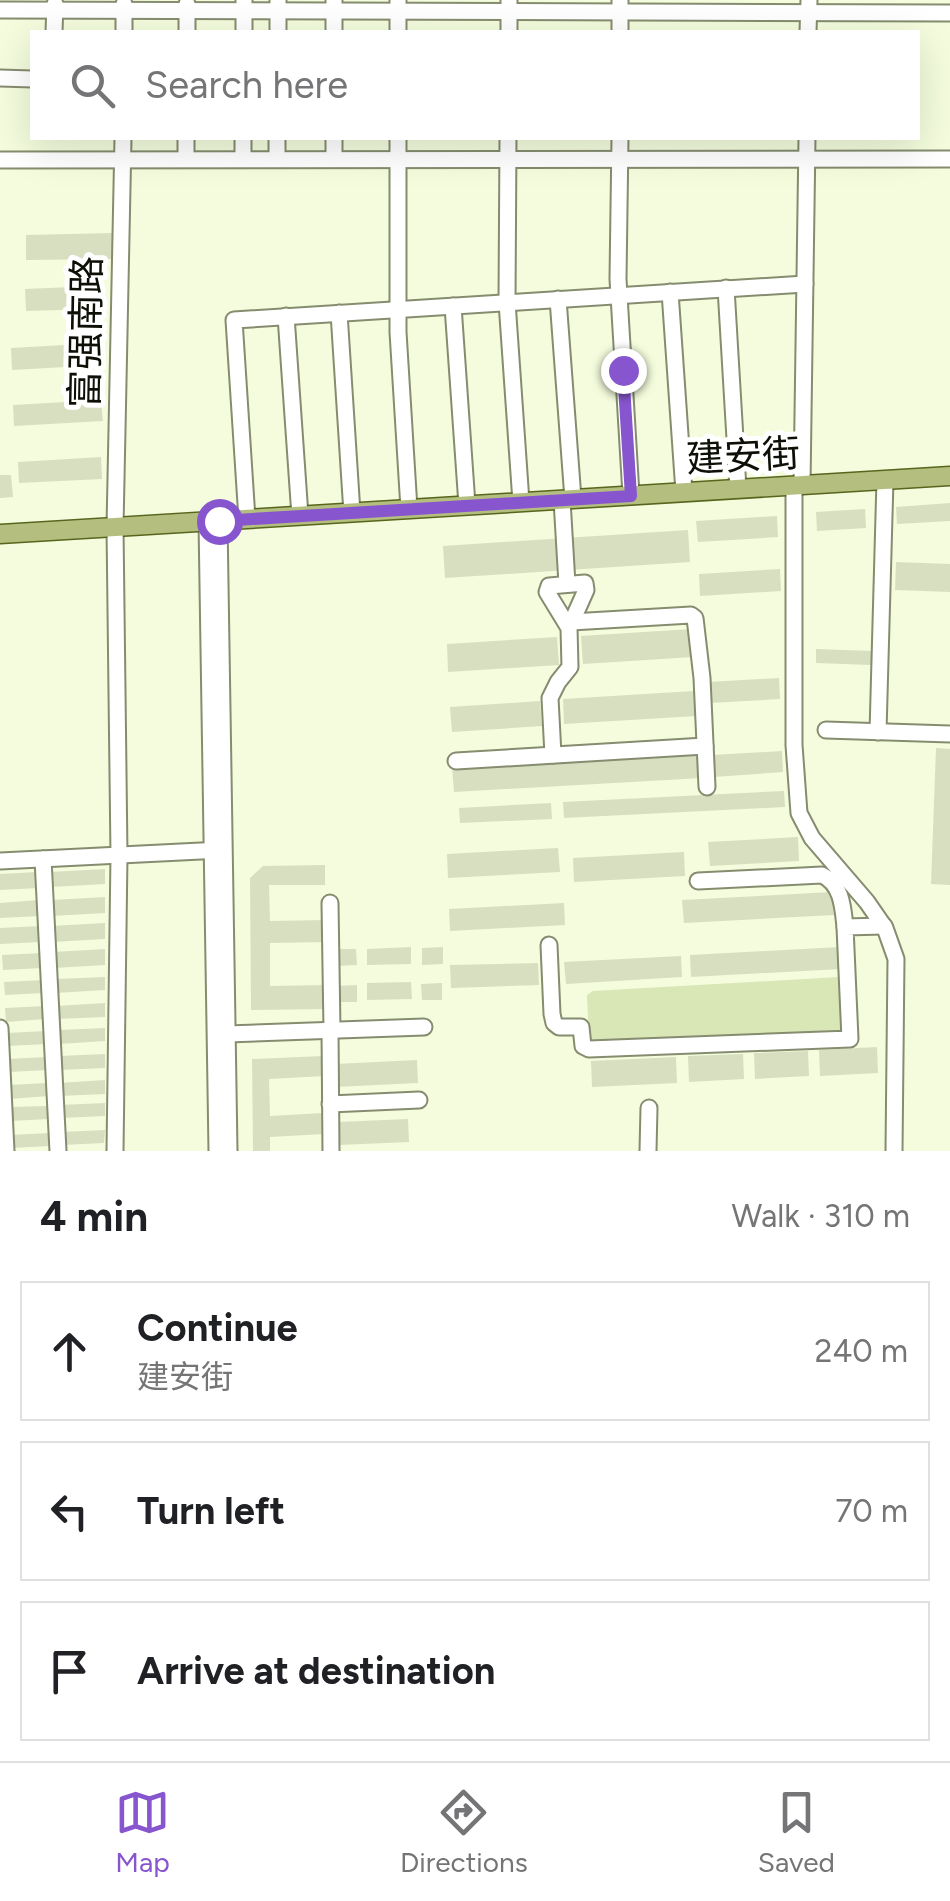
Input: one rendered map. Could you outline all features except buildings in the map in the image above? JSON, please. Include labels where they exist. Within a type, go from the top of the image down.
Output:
[{"type":"main road","name":"建安街","points":[[0,534],[950,476]]},
{"type":"street","points":[[0,10],[54,5],[942,9]]},
{"type":"street","points":[[0,78],[30,78]]},
{"type":"street","name":"富强南路","points":[[115,1151],[115,527],[122,140]]},
{"type":"street","points":[[186,140],[186,158]]},
{"type":"street","points":[[243,140],[243,158]]},
{"type":"street","points":[[277,140],[277,158]]},
{"type":"street","points":[[334,140],[334,158]]},
{"type":"street","points":[[398,140],[398,309],[409,509]]},
{"type":"street","points":[[508,140],[508,302],[520,502]]},
{"type":"street","points":[[620,140],[619,295],[631,496]]},
{"type":"street","points":[[807,140],[794,730],[799,813],[812,838],[884,926],[896,958],[894,1151]]},
{"type":"street","points":[[0,160],[950,159]]},
{"type":"street","points":[[248,519],[234,320],[805,284]]},
{"type":"street","points":[[726,288],[738,489]]},
{"type":"street","points":[[670,292],[684,492]]},
{"type":"street","points":[[558,299],[568,499],[567,584]]},
{"type":"street","points":[[453,306],[468,506]]},
{"type":"street","points":[[339,313],[352,513]]},
{"type":"street","points":[[286,316],[300,516]]},
{"type":"street","points":[[878,732],[885,480]]},
{"type":"street","points":[[213,521],[217,1151]]},
{"type":"street","points":[[554,755],[550,698],[570,667],[570,625],[586,590],[584,584],[549,586],[546,592],[570,625]]},
{"type":"street","points":[[570,625],[691,615],[695,618],[708,787]]},
{"type":"street","points":[[826,730],[950,734]]},
{"type":"street","points":[[456,761],[705,746]]},
{"type":"street","points":[[0,860],[218,850]]},
{"type":"street","points":[[218,850],[228,1034],[228,1151]]},
{"type":"street","points":[[43,858],[58,1151]]},
{"type":"street","points":[[549,945],[554,1023],[559,1028],[581,1027],[583,1046],[590,1050],[850,1039],[842,900],[831,880],[822,875],[698,881]]},
{"type":"street","points":[[330,903],[330,1151]]},
{"type":"street","points":[[845,928],[884,926]]},
{"type":"street","points":[[228,1034],[424,1027]]},
{"type":"street","points":[[0,1028],[6,1151]]},
{"type":"street","points":[[330,1104],[419,1100]]},
{"type":"street","points":[[648,1108],[648,1151]]},
{"type":"green space","points":[[839,977],[842,1030],[595,1044],[589,1039],[587,995],[593,991]]},
{"type":"route","points":[[219,521],[631,496],[623,370]]}]
